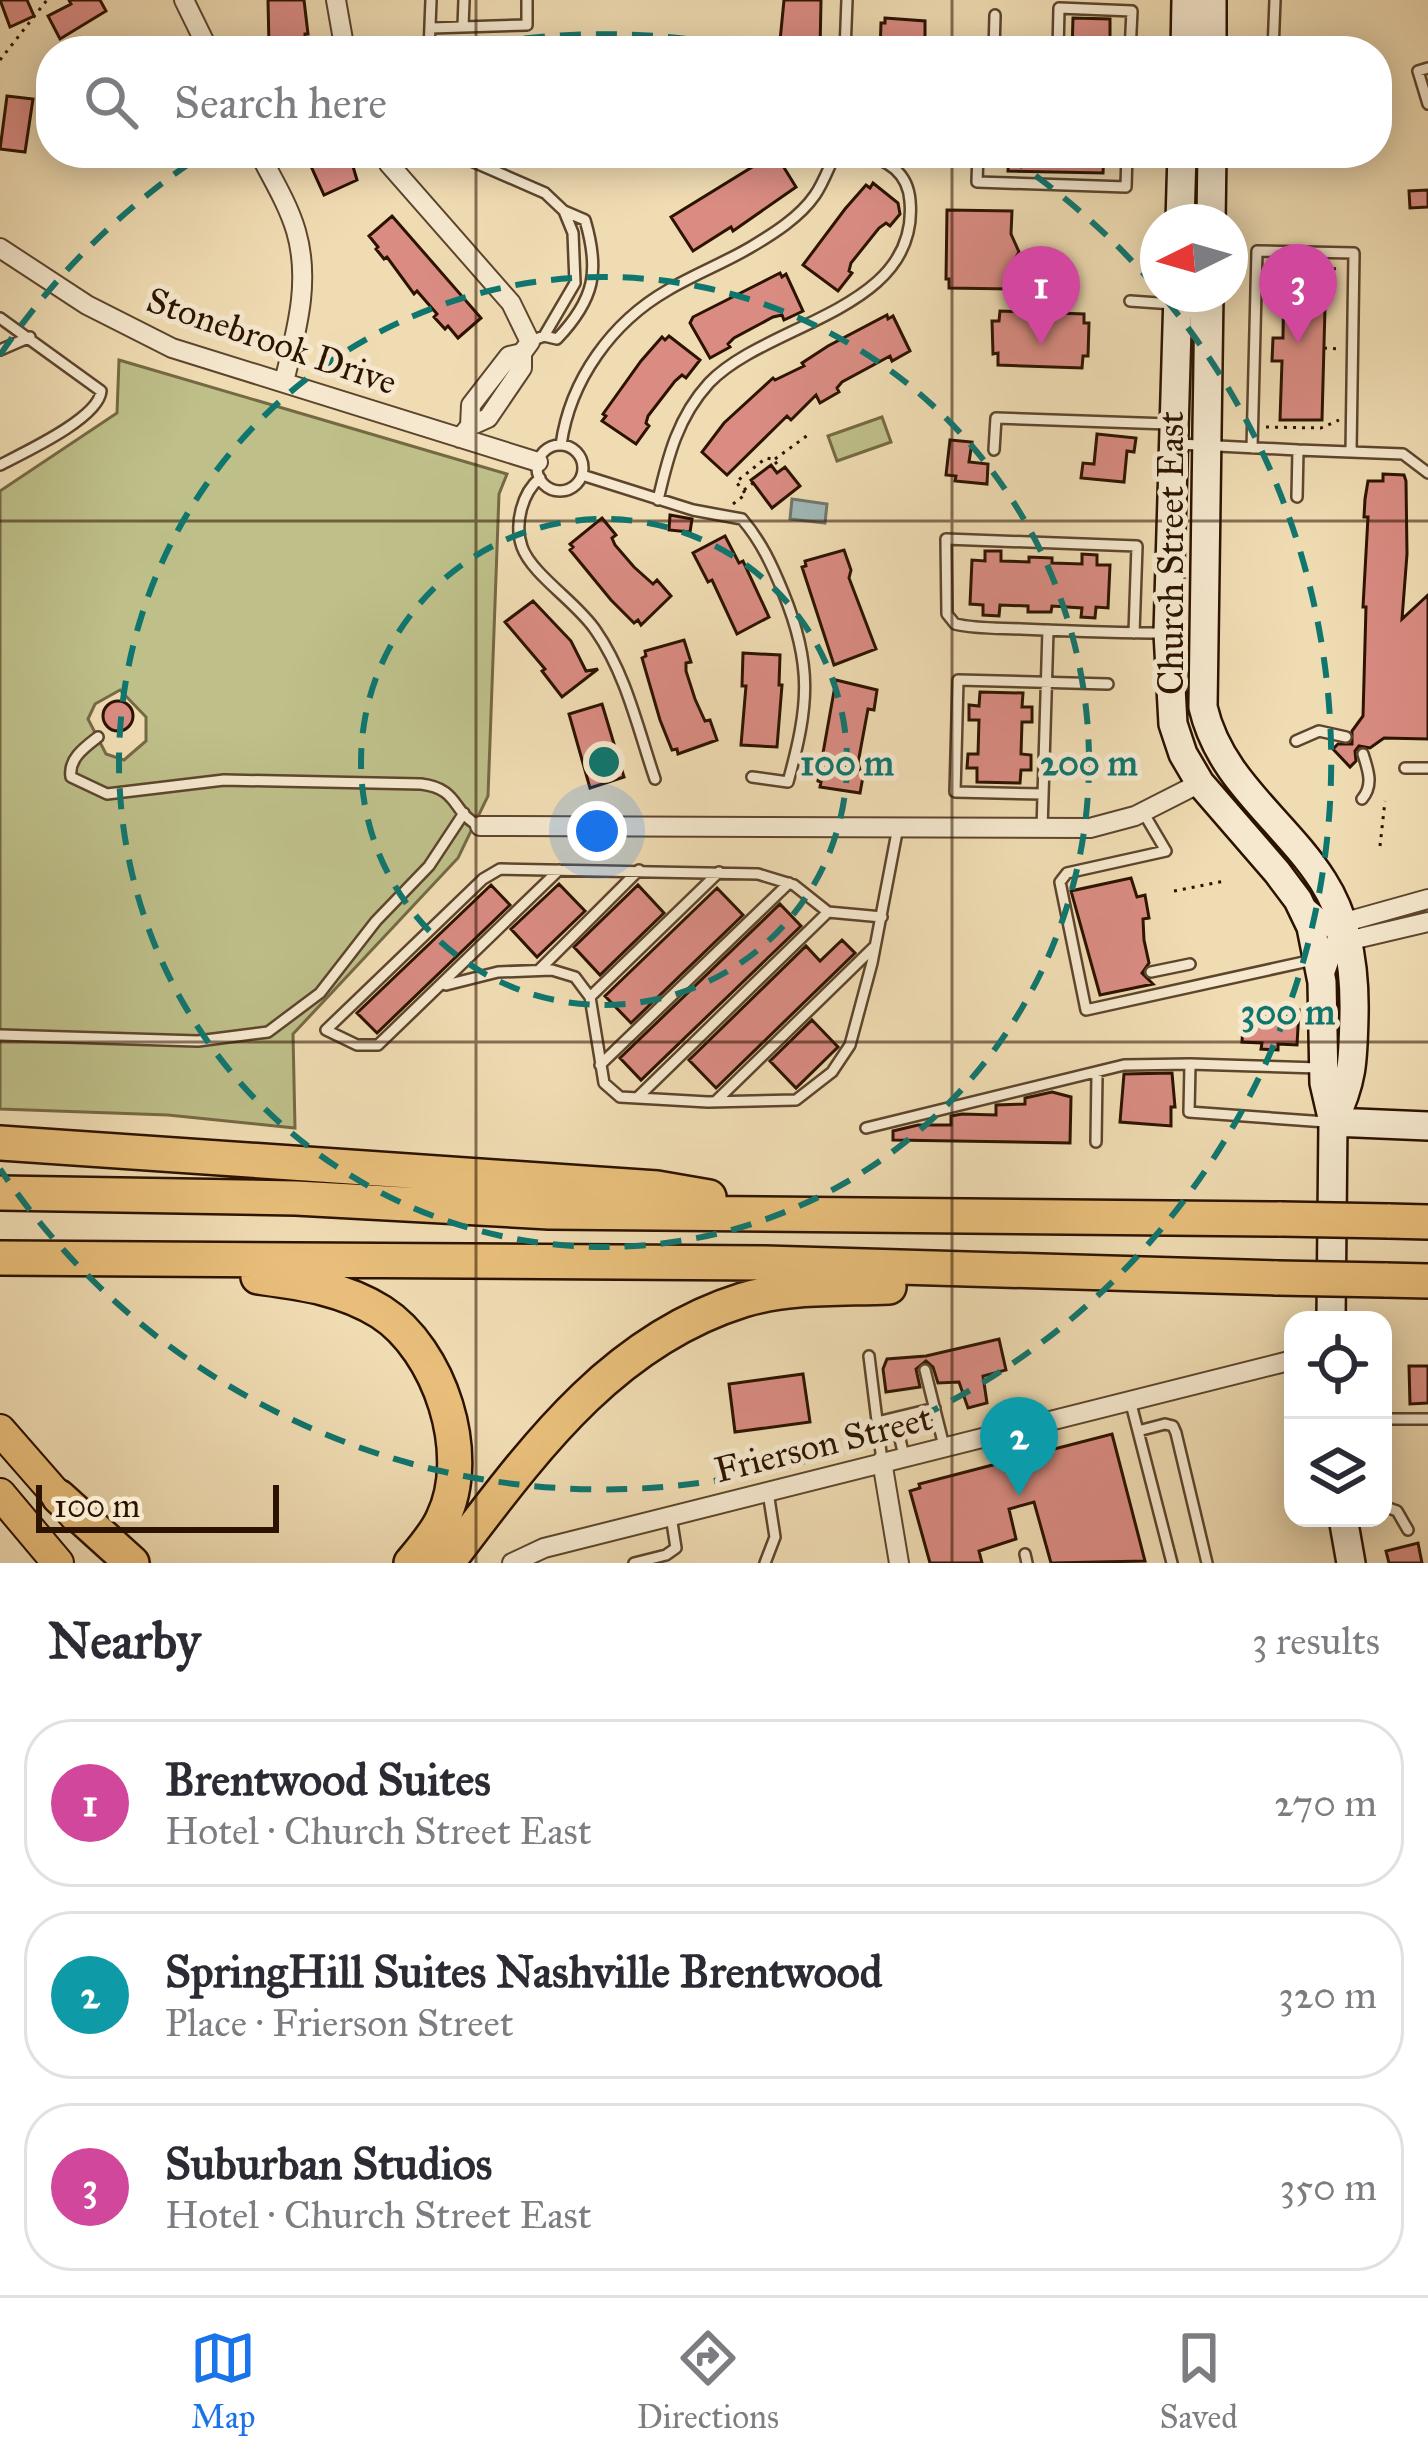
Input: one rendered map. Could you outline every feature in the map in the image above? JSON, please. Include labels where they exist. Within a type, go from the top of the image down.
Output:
[{"type":"highway","points":[[0,1143],[657,1188],[805,1213]]},
{"type":"highway","points":[[2,1193],[296,1198],[549,1212],[1428,1222]]},
{"type":"highway","points":[[0,1258],[765,1263],[1428,1281]]},
{"type":"highway","points":[[138,1261],[344,1292],[385,1314],[408,1337],[445,1396],[452,1435],[452,1478],[444,1516],[411,1563]]},
{"type":"highway","points":[[447,1563],[532,1452],[591,1389],[634,1353],[682,1324],[744,1300],[799,1289],[1276,1278]]},
{"type":"highway","points":[[59,1497],[132,1563]]},
{"type":"main road","points":[[1185,36],[1186,0]]},
{"type":"main road","points":[[1212,0],[1212,36]]},
{"type":"main road","points":[[1181,204],[1182,168]]},
{"type":"main road","points":[[1211,204],[1212,168]]},
{"type":"main road","name":"Church Street East","points":[[1177,312],[1168,633],[1173,724],[1200,783],[1298,900],[1311,927],[1320,970],[1324,1068],[1333,1122],[1331,1311]]},
{"type":"main road","name":"Church Street East","points":[[1209,312],[1202,681],[1209,730],[1225,764],[1323,880],[1343,933],[1354,992],[1351,1085],[1333,1122]]},
{"type":"main road","points":[[1333,1122],[1428,1126]]},
{"type":"main road","points":[[0,1430],[114,1563]]},
{"type":"main road","points":[[0,1494],[58,1563]]},
{"type":"main road","points":[[1345,1527],[1351,1563]]},
{"type":"street","points":[[184,0],[202,36]]},
{"type":"street","points":[[336,0],[342,36]]},
{"type":"street","points":[[267,168],[295,228],[302,266],[301,312],[284,382]]},
{"type":"street","points":[[393,168],[511,303],[532,344],[509,356],[471,405],[465,432]]},
{"type":"street","name":"Stonebrook Drive","points":[[0,248],[87,305],[172,348],[465,432],[539,470]]},
{"type":"street","points":[[480,826],[1098,827],[1143,812],[1200,783]]},
{"type":"street","points":[[1320,970],[1343,933],[1428,899]]},
{"type":"street","points":[[1298,900],[1343,933],[1428,922]]},
{"type":"street","name":"Frierson Street","points":[[512,1563],[544,1548],[1284,1362]]},
{"type":"street","points":[[882,1461],[899,1563]]},
{"type":"lane","points":[[430,36],[431,0]]},
{"type":"lane","points":[[463,27],[464,0]]},
{"type":"lane","points":[[430,28],[527,25],[527,0]]},
{"type":"lane","points":[[845,36],[847,0]]},
{"type":"lane","points":[[1274,36],[1275,0]]},
{"type":"lane","points":[[1058,36],[1059,8],[1132,10],[1131,36]]},
{"type":"lane","points":[[994,36],[995,15]]},
{"type":"lane","points":[[1428,68],[1418,71],[1428,104]]},
{"type":"lane","points":[[487,168],[545,193],[564,211],[585,220],[595,252],[592,290],[573,322],[557,339],[532,344]]},
{"type":"lane","points":[[561,445],[582,379],[603,345],[633,313],[781,227],[815,196],[829,168]]},
{"type":"lane","points":[[658,500],[670,449],[686,412],[713,380],[857,297],[896,262],[910,226],[906,183],[896,168]]},
{"type":"lane","points":[[977,168],[977,182],[1126,187],[1126,168]]},
{"type":"lane","points":[[532,344],[575,283],[573,233],[564,211]]},
{"type":"lane","points":[[1252,448],[1257,250],[1354,254],[1351,452]]},
{"type":"lane","points":[[1130,302],[1140,301]]},
{"type":"lane","points":[[1194,312],[1197,371],[1207,388]]},
{"type":"lane","points":[[0,318],[101,391],[100,401],[88,414],[0,465]]},
{"type":"lane","points":[[0,350],[30,337]]},
{"type":"lane","points":[[994,450],[996,418],[1174,434],[1206,446],[1403,454],[1428,473]]},
{"type":"lane","points":[[582,476],[580,456],[561,445],[547,449],[518,518],[521,545],[610,651],[655,778]]},
{"type":"lane","points":[[1298,450],[1298,497]]},
{"type":"lane","name":"Stonebrook Drive","points":[[539,470],[548,488],[563,491],[582,476],[742,519],[767,555],[805,658],[803,715],[788,782],[752,777]]},
{"type":"lane","points":[[1134,633],[1137,546],[946,538],[946,602],[952,622],[970,627],[1134,633],[1168,633]]},
{"type":"lane","points":[[1042,829],[1048,630]]},
{"type":"lane","points":[[1043,794],[955,792],[958,680],[1108,685]]},
{"type":"lane","points":[[1296,741],[1319,731],[1346,737]]},
{"type":"lane","points":[[98,737],[73,760],[71,777],[107,794],[258,779],[421,784],[451,794],[480,826]]},
{"type":"lane","points":[[1362,799],[1369,790],[1370,776],[1363,754]]},
{"type":"lane","points":[[1405,768],[1428,768]]},
{"type":"lane","points":[[1143,812],[1166,851],[1064,876],[1058,887],[1086,1010],[1320,970]]},
{"type":"lane","points":[[0,1035],[198,1041],[268,1032],[320,993],[376,921],[429,866],[464,813]]},
{"type":"lane","points":[[442,987],[498,972],[568,973],[590,997],[600,1065],[609,1090],[620,1097],[788,1102],[805,1095],[832,1072],[850,1046],[876,946],[898,827]]},
{"type":"lane","points":[[559,870],[378,1045],[357,1045],[326,1030],[483,879],[500,869],[719,872],[758,874],[789,883],[829,912],[882,917]]},
{"type":"lane","points":[[538,970],[639,871]]},
{"type":"lane","points":[[590,997],[719,872]]},
{"type":"lane","points":[[600,1065],[789,883]]},
{"type":"lane","points":[[637,1098],[829,912]]},
{"type":"lane","points":[[715,1102],[876,946]]},
{"type":"lane","points":[[1150,972],[1190,964]]},
{"type":"lane","points":[[1081,987],[1097,983]]},
{"type":"lane","points":[[866,1128],[1148,1062],[1324,1068]]},
{"type":"lane","points":[[1190,1064],[1189,1112],[1333,1122]]},
{"type":"lane","points":[[1096,1142],[1097,1074]]},
{"type":"lane","points":[[869,1356],[882,1461]]},
{"type":"lane","points":[[925,1370],[944,1446]]},
{"type":"lane","points":[[1130,1400],[1172,1563]]},
{"type":"lane","points":[[877,1423],[934,1408]]},
{"type":"lane","points":[[895,1418],[904,1456]]},
{"type":"lane","points":[[1392,1419],[1428,1419]]},
{"type":"lane","points":[[1138,1431],[1165,1424],[1176,1432],[1207,1563]]},
{"type":"lane","points":[[765,1563],[775,1537],[767,1492]]},
{"type":"lane","points":[[1392,1509],[1408,1530]]},
{"type":"lane","points":[[634,1563],[676,1548],[671,1516]]},
{"type":"path","points":[[0,60],[47,0]]},
{"type":"path","points":[[1256,266],[1354,269]]},
{"type":"path","points":[[1252,420],[1265,427],[1321,428],[1352,415]]},
{"type":"path","points":[[774,460],[808,435]]},
{"type":"path","points":[[720,514],[746,494],[736,482],[766,458],[780,468]]},
{"type":"path","points":[[743,491],[757,480]]},
{"type":"path","points":[[1380,846],[1384,802]]},
{"type":"path","points":[[1174,891],[1225,881]]},
{"type":"green space","points":[[119,360],[507,474],[499,494],[488,796],[458,858],[293,1034],[295,1128],[168,1115],[0,1109],[0,491],[117,413]],"holes":[[[120,690],[146,717],[146,741],[124,760],[106,754],[88,719],[95,704]]]},
{"type":"green space","points":[[882,417],[891,442],[837,461],[828,436]]},
{"type":"water","points":[[792,499],[827,504],[825,523],[790,519]]},
{"type":"building","points":[[0,0],[27,0],[34,16],[10,27]]},
{"type":"building","points":[[69,0],[100,0],[106,11],[58,36],[48,16],[71,4]]},
{"type":"building","points":[[268,0],[304,0],[308,34],[269,36]]},
{"type":"building","points":[[784,0],[821,0],[820,36],[780,36]]},
{"type":"building","points":[[885,18],[925,21],[925,36],[881,36],[881,23]]},
{"type":"building","points":[[1073,18],[1110,19],[1110,36],[1072,36]]},
{"type":"building","points":[[7,96],[33,99],[25,152],[0,149]]},
{"type":"building","points":[[312,168],[353,168],[357,180],[324,195]]},
{"type":"building","points":[[751,168],[784,168],[796,187],[733,231],[731,227],[693,251],[671,217]]},
{"type":"building","points":[[1008,168],[1103,168],[1103,173]]},
{"type":"building","points":[[873,183],[898,203],[900,214],[890,226],[886,223],[879,228],[851,263],[852,273],[838,291],[803,265],[845,209]]},
{"type":"building","points":[[1428,190],[1428,207],[1410,208],[1409,191]]},
{"type":"building","points":[[947,210],[1012,211],[1011,234],[1019,252],[1010,268],[1010,289],[949,288]]},
{"type":"building","points":[[392,216],[481,318],[458,338],[376,249],[369,236]]},
{"type":"building","points":[[1284,269],[1326,270],[1322,420],[1280,420],[1282,361],[1272,361],[1273,338],[1283,338]]},
{"type":"building","points":[[780,273],[782,277],[786,274],[803,311],[784,320],[782,315],[773,317],[734,338],[730,347],[710,358],[690,323],[693,317]]},
{"type":"building","points":[[1000,311],[1084,314],[1084,323],[1089,323],[1088,356],[1083,356],[1082,368],[998,365],[992,321],[999,321]]},
{"type":"building","points":[[887,315],[888,319],[893,316],[910,351],[892,361],[890,356],[842,382],[839,392],[820,403],[816,395],[791,420],[787,416],[727,475],[702,452],[724,423],[773,378],[804,366],[828,346]]},
{"type":"building","points":[[669,336],[700,360],[686,378],[682,375],[675,381],[648,416],[649,426],[636,444],[602,421],[603,414],[641,361],[662,337]]},
{"type":"building","points":[[1097,434],[1136,438],[1134,452],[1127,451],[1124,482],[1081,478],[1083,463],[1094,464]]},
{"type":"building","points":[[950,440],[972,442],[969,462],[988,464],[987,484],[955,481],[956,476],[946,475]]},
{"type":"building","points":[[771,465],[777,473],[785,467],[800,486],[772,508],[751,480]]},
{"type":"building","points":[[1383,474],[1404,475],[1406,481],[1402,619],[1428,595],[1428,739],[1384,738],[1370,748],[1359,746],[1350,767],[1333,749],[1352,744],[1352,731],[1363,716],[1365,499],[1368,481],[1383,481]]},
{"type":"building","points":[[670,515],[692,519],[690,532],[669,530]]},
{"type":"building","points":[[602,518],[616,535],[612,538],[615,545],[634,567],[653,584],[657,580],[671,596],[641,625],[611,600],[570,550],[570,544]]},
{"type":"building","points":[[725,536],[739,563],[743,561],[769,617],[737,634],[712,580],[708,582],[693,553]]},
{"type":"building","points":[[844,550],[849,578],[876,649],[834,665],[802,567],[805,561]]},
{"type":"building","points":[[985,551],[1001,551],[1001,561],[1029,562],[1029,557],[1052,558],[1052,563],[1082,564],[1082,554],[1097,555],[1097,565],[1110,565],[1108,608],[1096,607],[1095,618],[1081,617],[1082,608],[1052,606],[1051,612],[1028,612],[1028,606],[1000,605],[999,616],[983,615],[983,605],[970,604],[972,560],[985,561]]},
{"type":"building","points":[[533,601],[571,641],[586,671],[598,669],[562,697],[505,622]]},
{"type":"building","points":[[684,640],[691,662],[686,663],[686,671],[695,699],[717,740],[678,754],[660,720],[642,658],[645,651]]},
{"type":"building","points":[[743,653],[780,655],[777,747],[741,745],[746,686],[742,686]]},
{"type":"building","points":[[836,680],[877,690],[874,710],[868,709],[858,763],[864,771],[860,793],[820,787],[818,781]]},
{"type":"building","points":[[980,692],[1023,693],[1022,707],[1032,707],[1032,722],[1022,722],[1021,754],[1031,755],[1031,770],[1021,770],[1020,783],[977,782],[977,768],[967,768],[968,754],[978,754],[979,720],[969,720],[969,705],[979,706]]},
{"type":"building","points":[[118,701],[133,716],[118,731],[103,716]]},
{"type":"building","points":[[602,704],[624,777],[590,788],[569,714]]},
{"type":"building","points":[[1131,878],[1137,897],[1145,895],[1149,918],[1143,919],[1144,940],[1149,963],[1142,973],[1153,984],[1100,995],[1071,891]]},
{"type":"building","points":[[559,884],[585,911],[537,957],[511,929]]},
{"type":"building","points":[[491,885],[510,905],[377,1033],[357,1013]]},
{"type":"building","points":[[638,885],[664,913],[600,975],[574,947]]},
{"type":"building","points":[[717,888],[743,915],[631,1023],[605,996]]},
{"type":"building","points":[[780,904],[801,926],[641,1080],[620,1058]]},
{"type":"building","points":[[842,940],[855,953],[716,1088],[689,1060],[806,946],[820,961]]},
{"type":"building","points":[[1244,1008],[1299,1010],[1297,1045],[1278,1044],[1278,1050],[1242,1042]]},
{"type":"building","points":[[812,1020],[838,1047],[796,1088],[770,1061]]},
{"type":"building","points":[[1172,1073],[1175,1107],[1171,1107],[1171,1126],[1120,1122],[1124,1074]]},
{"type":"building","points":[[1052,1092],[1071,1097],[1070,1143],[893,1140],[893,1131],[951,1125],[951,1116],[962,1114],[996,1115],[996,1105],[1025,1104],[1025,1098]]},
{"type":"building","points":[[999,1339],[1006,1370],[983,1376],[987,1403],[968,1408],[959,1382],[938,1383],[926,1361],[916,1369],[920,1387],[886,1392],[883,1369],[887,1359],[926,1356]]},
{"type":"building","points":[[1409,1366],[1428,1366],[1428,1403],[1410,1404]]},
{"type":"building","points":[[803,1374],[810,1422],[735,1432],[729,1384]]},
{"type":"building","points":[[1112,1434],[1145,1561],[1051,1563],[1034,1502],[1009,1509],[1016,1539],[979,1551],[982,1563],[930,1563],[910,1491],[920,1488],[919,1484]]},
{"type":"building","points":[[1418,1543],[1422,1563],[1389,1563],[1386,1551]]},
{"type":"place","name":"Suburban Studios","points":[[1298,343]]},
{"type":"place","name":"Brentwood Suites","points":[[1041,345]]},
{"type":"place","name":"SpringHill Suites Nashville Brentwood","points":[[1019,1496]]}]
